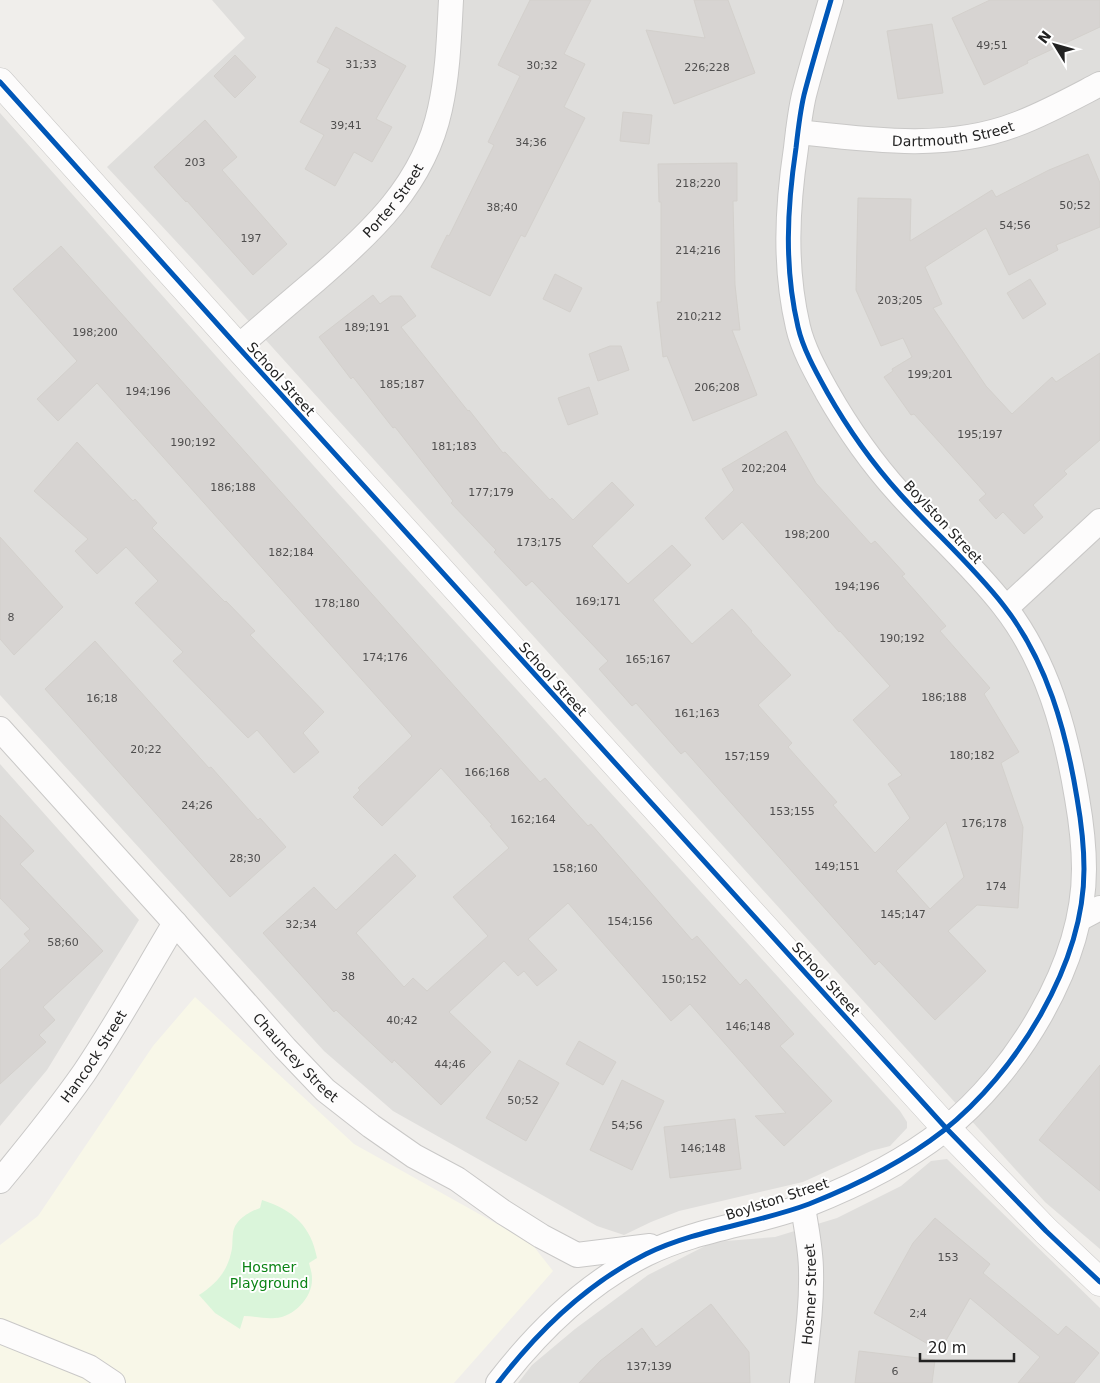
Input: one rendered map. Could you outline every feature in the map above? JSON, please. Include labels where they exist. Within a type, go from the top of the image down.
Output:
[{"type":"street","name":"Porter Street","points":[[238,347],[360,242],[388,212],[409,184],[428,148],[440,110],[447,66],[451,0]]},
{"type":"street","name":"Boylston Street","points":[[498,1383],[518,1356],[550,1323],[580,1297],[612,1274],[646,1254],[674,1242],[803,1206],[840,1192],[878,1174],[913,1153],[946,1128],[980,1095],[1025,1040],[1047,1002],[1066,961],[1079,919],[1084,871],[1081,825],[1064,732],[1050,688],[1030,647],[1006,608],[901,495],[869,456],[841,416],[818,376],[799,331],[791,287],[787,236],[790,186],[804,92],[832,0]]},
{"type":"street","name":"School Street","points":[[0,82],[946,1128],[1046,1231],[1100,1282]]},
{"type":"street","name":"Dartmouth Street","points":[[798,132],[896,142],[942,140],[980,135],[1016,125],[1047,112],[1100,84]]},
{"type":"street","points":[[1006,608],[1100,521]]},
{"type":"street","name":"Chauncey Street","points":[[0,728],[285,1048],[325,1090],[371,1126],[414,1156],[457,1179],[541,1236],[577,1255],[674,1242]]},
{"type":"street","points":[[1079,919],[1100,908]]},
{"type":"street","name":"Hancock Street","points":[[0,1181],[84,1073],[175,923]]},
{"type":"street","name":"Hosmer Street","points":[[802,1383],[811,1302],[809,1240],[803,1206]]},
{"type":"street","points":[[0,1331],[89,1367],[113,1383]]},
{"type":"shaded area","points":[[212,0],[1100,0],[1100,1249],[1045,1202],[198,265],[107,167],[245,38]]},
{"type":"shaded area","points":[[0,113],[337,492],[900,1111],[907,1122],[907,1128],[890,1146],[871,1151],[803,1182],[679,1211],[624,1235],[597,1226],[393,1111],[324,1051],[0,695]]},
{"type":"shaded area","points":[[0,764],[139,920],[47,1070],[0,1126]]},
{"type":"shaded area","points":[[195,997],[354,1144],[531,1243],[553,1271],[454,1383],[0,1383],[0,1245],[38,1216],[153,1046]]},
{"type":"shaded area","points":[[947,1159],[1100,1308],[1100,1383],[518,1383],[532,1365],[575,1329],[648,1275],[713,1242],[775,1237],[837,1218],[901,1186],[931,1161]]},
{"type":"green space","name":"Hosmer Playground","points":[[262,1200],[283,1209],[299,1221],[310,1237],[317,1258],[309,1263],[312,1276],[311,1285],[306,1299],[301,1305],[282,1317],[244,1316],[240,1329],[215,1313],[199,1295],[215,1282],[227,1266],[232,1251],[233,1234],[236,1225],[247,1214],[260,1208]]},
{"type":"building","points":[[530,0],[591,0],[564,54],[585,64],[564,107],[585,118],[525,237],[521,235],[490,296],[431,267],[447,235],[449,236],[494,145],[488,142],[520,76],[498,65]]},
{"type":"building","points":[[694,0],[728,0],[755,73],[674,104],[646,30],[705,38]]},
{"type":"building","points":[[990,0],[1100,0],[1100,27],[1027,61],[1028,63],[984,85],[952,18]]},
{"type":"building","points":[[932,24],[943,93],[898,99],[887,31]]},
{"type":"building","points":[[336,27],[406,66],[376,119],[392,127],[372,162],[354,152],[335,186],[305,169],[324,135],[300,122],[330,69],[317,62]]},
{"type":"building","points":[[235,55],[256,77],[235,98],[214,76]]},
{"type":"building","points":[[623,112],[652,115],[649,144],[620,141]]},
{"type":"building","points":[[205,120],[237,157],[222,170],[287,244],[253,275],[154,167]]},
{"type":"building","points":[[1088,154],[1100,183],[1100,227],[1056,245],[1058,250],[1009,275],[986,228],[925,267],[942,304],[933,308],[986,386],[1012,414],[1052,377],[1056,382],[1100,353],[1100,440],[1064,471],[1067,474],[1033,505],[1043,517],[1024,534],[1003,512],[996,519],[979,500],[986,494],[914,414],[911,415],[884,377],[893,371],[892,369],[912,357],[903,338],[881,346],[856,290],[858,198],[911,199],[910,241],[992,190],[996,197],[1049,170]]},
{"type":"building","points":[[737,163],[737,201],[733,201],[735,285],[740,330],[732,330],[757,395],[693,421],[667,356],[663,357],[657,302],[661,302],[661,202],[659,202],[658,164]]},
{"type":"building","points":[[61,246],[540,782],[545,778],[588,826],[591,824],[692,940],[697,936],[740,985],[746,979],[794,1034],[780,1046],[832,1101],[784,1146],[755,1116],[786,1113],[690,1004],[671,1021],[568,903],[528,939],[557,970],[537,986],[524,971],[518,976],[504,961],[449,1012],[491,1052],[441,1105],[394,1060],[392,1063],[336,1010],[334,1012],[263,933],[314,887],[336,910],[395,854],[416,876],[356,933],[404,987],[413,978],[427,991],[488,936],[453,897],[509,848],[490,826],[492,825],[441,768],[382,826],[353,797],[360,790],[358,788],[412,736],[97,383],[58,421],[37,399],[77,361],[13,289]]},
{"type":"building","points":[[555,274],[582,288],[570,312],[543,299]]},
{"type":"building","points":[[1030,279],[1046,304],[1023,319],[1007,293]]},
{"type":"building","points":[[373,295],[380,304],[391,296],[401,296],[416,316],[401,327],[503,453],[505,452],[550,500],[552,498],[573,520],[612,482],[634,505],[592,546],[628,584],[672,545],[691,565],[653,600],[692,644],[732,609],[791,675],[758,705],[792,743],[788,747],[837,802],[833,805],[875,853],[910,818],[888,784],[902,775],[853,720],[890,686],[839,632],[742,522],[723,540],[705,518],[734,490],[722,469],[786,431],[816,483],[871,544],[875,541],[905,574],[902,576],[946,626],[940,631],[990,688],[984,694],[1019,752],[1001,763],[1023,827],[1018,908],[977,905],[948,931],[986,971],[935,1020],[879,961],[875,965],[685,751],[681,754],[636,703],[632,706],[599,669],[608,661],[532,581],[526,586],[494,552],[496,550],[451,503],[453,501],[395,427],[393,428],[353,377],[351,379],[319,337]],"holes":[[[946,822],[964,877],[930,909],[896,871]]]},
{"type":"building","points":[[610,346],[621,346],[629,370],[598,381],[589,354]]},
{"type":"building","points":[[589,387],[598,414],[568,425],[558,398]]},
{"type":"building","points":[[77,442],[133,501],[135,499],[157,523],[152,528],[255,631],[250,635],[324,712],[303,733],[319,752],[294,773],[257,730],[248,738],[173,661],[183,652],[135,603],[158,581],[126,547],[97,574],[75,551],[88,539],[34,491]]},
{"type":"building","points":[[0,537],[63,607],[14,655],[0,639]]},
{"type":"building","points":[[95,641],[209,768],[211,767],[258,820],[260,818],[286,847],[230,897],[45,689]]},
{"type":"building","points":[[0,815],[34,851],[20,864],[103,951],[43,1007],[55,1020],[39,1035],[46,1042],[0,1084],[0,970],[30,941],[24,934],[30,929],[0,898]]},
{"type":"building","points":[[579,1041],[616,1062],[603,1085],[566,1064]]},
{"type":"building","points":[[519,1060],[559,1083],[526,1141],[486,1118]]},
{"type":"building","points":[[1100,1065],[1100,1191],[1039,1140]]},
{"type":"building","points":[[622,1080],[664,1101],[632,1170],[590,1150]]},
{"type":"building","points":[[735,1119],[741,1169],[670,1178],[664,1127]]},
{"type":"building","points":[[935,1218],[990,1264],[983,1273],[1058,1335],[1066,1326],[1099,1353],[1074,1383],[1018,1383],[1040,1357],[970,1298],[940,1351],[874,1313],[913,1243]]},
{"type":"building","points":[[711,1304],[749,1352],[750,1383],[579,1383],[600,1361],[642,1328],[656,1347]]},
{"type":"building","points":[[859,1351],[935,1360],[932,1383],[855,1383]]},
{"type":"cycle path","points":[[498,1383],[530,1345],[564,1310],[583,1294],[624,1266],[665,1245],[706,1232],[789,1211],[827,1197],[895,1163],[943,1131],[970,1107],[996,1079],[1020,1048],[1041,1014],[1059,979],[1072,942],[1081,905],[1084,869],[1082,833],[1077,798],[1060,722],[1043,673],[1032,650],[1004,606],[900,494],[861,445],[835,406],[806,352],[800,335],[794,305],[789,260],[788,238],[791,193],[803,101],[831,0]]},
{"type":"cycle path","points":[[0,82],[946,1128],[1046,1231],[1100,1282]]}]
